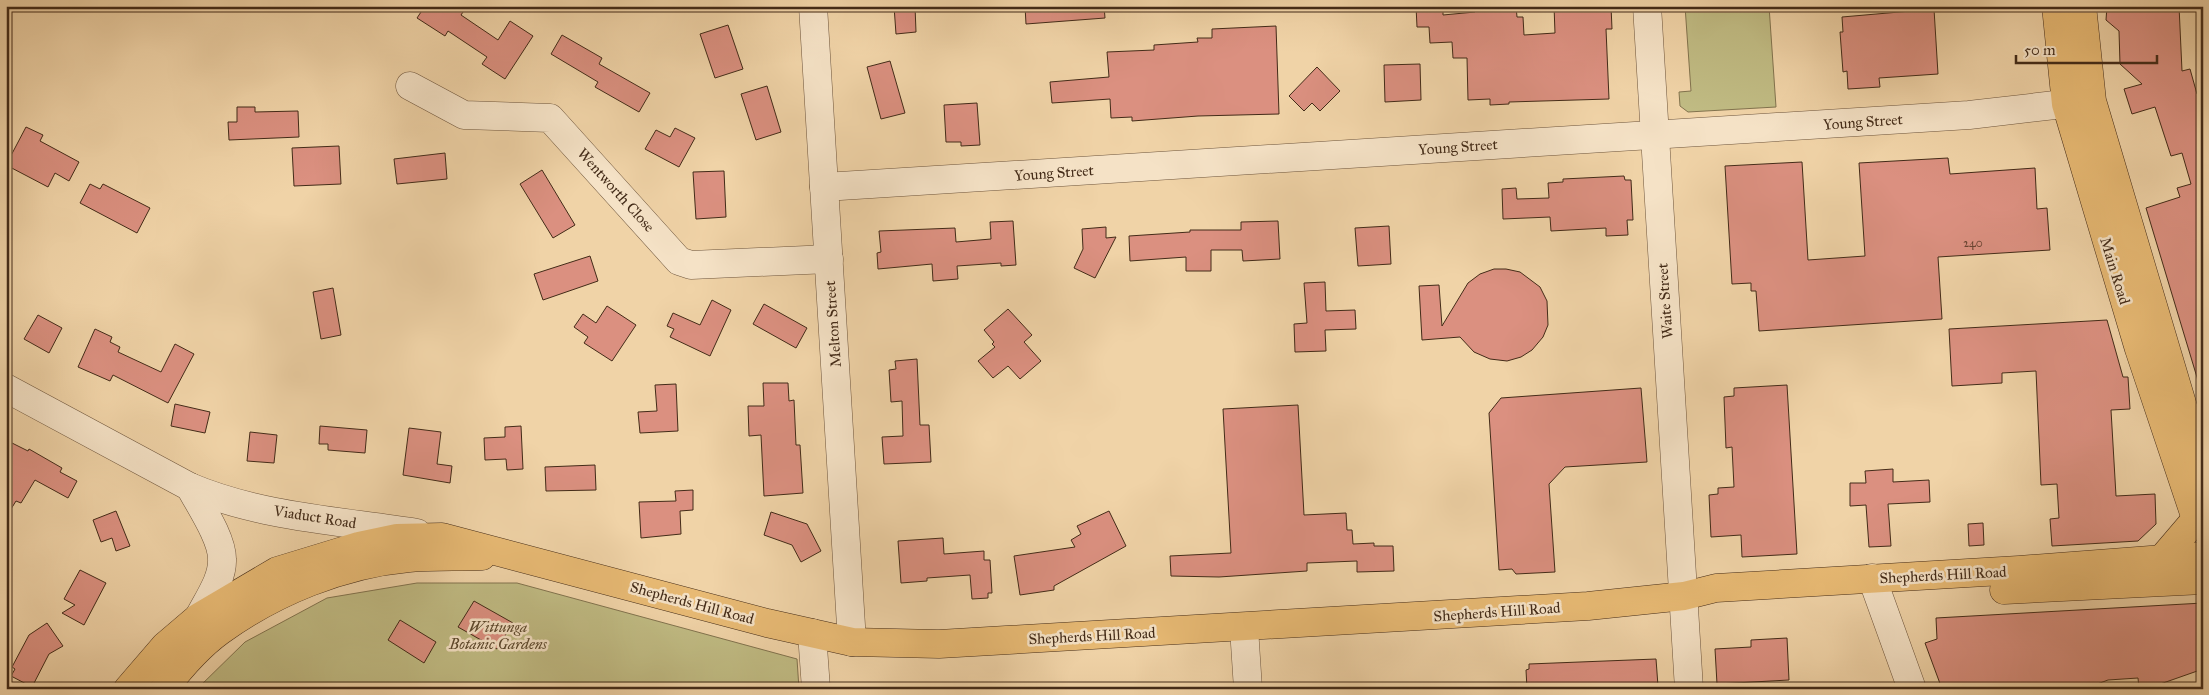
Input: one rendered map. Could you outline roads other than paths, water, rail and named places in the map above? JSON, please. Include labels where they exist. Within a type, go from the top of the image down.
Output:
[{"type":"main road","name":"Main Road","points":[[2056,6],[2139,350],[2199,523]]},
{"type":"main road","name":"Main Road","points":[[2082,6],[2079,103],[2203,474]]},
{"type":"main road","points":[[2161,560],[2199,523]]},
{"type":"main road","name":"Shepherds Hill Road","points":[[128,689],[165,646],[199,617],[277,571],[359,546],[397,538],[442,537],[767,623],[852,642],[939,644],[1244,628],[1588,606],[1684,596],[1716,588],[1875,587],[2203,580]]},
{"type":"main road","name":"Shepherds Hill Road","points":[[164,689],[182,666],[219,632],[288,590],[373,564],[410,558],[511,554]]},
{"type":"main road","name":"Shepherds Hill Road","points":[[1875,587],[2203,556]]},
{"type":"street","name":"Melton Street","points":[[813,6],[852,642]]},
{"type":"street","name":"Waite Street","points":[[1647,6],[1689,689]]},
{"type":"street","name":"Wentworth Close","points":[[410,86],[464,115],[550,118],[679,261],[691,265],[829,259]]},
{"type":"street","name":"Young Street","points":[[824,187],[1969,115],[2079,103]]},
{"type":"street","name":"Viaduct Road","points":[[6,388],[190,487],[218,499],[252,507],[442,537]]},
{"type":"street","points":[[190,487],[217,540],[222,559],[218,582],[199,617]]},
{"type":"street","points":[[1875,587],[1912,689]]},
{"type":"street","points":[[1244,628],[1248,689]]},
{"type":"street","points":[[812,633],[816,689]]},
{"type":"park label","name":"Wittunga Botanic Gardens","points":[[498,636]]}]
